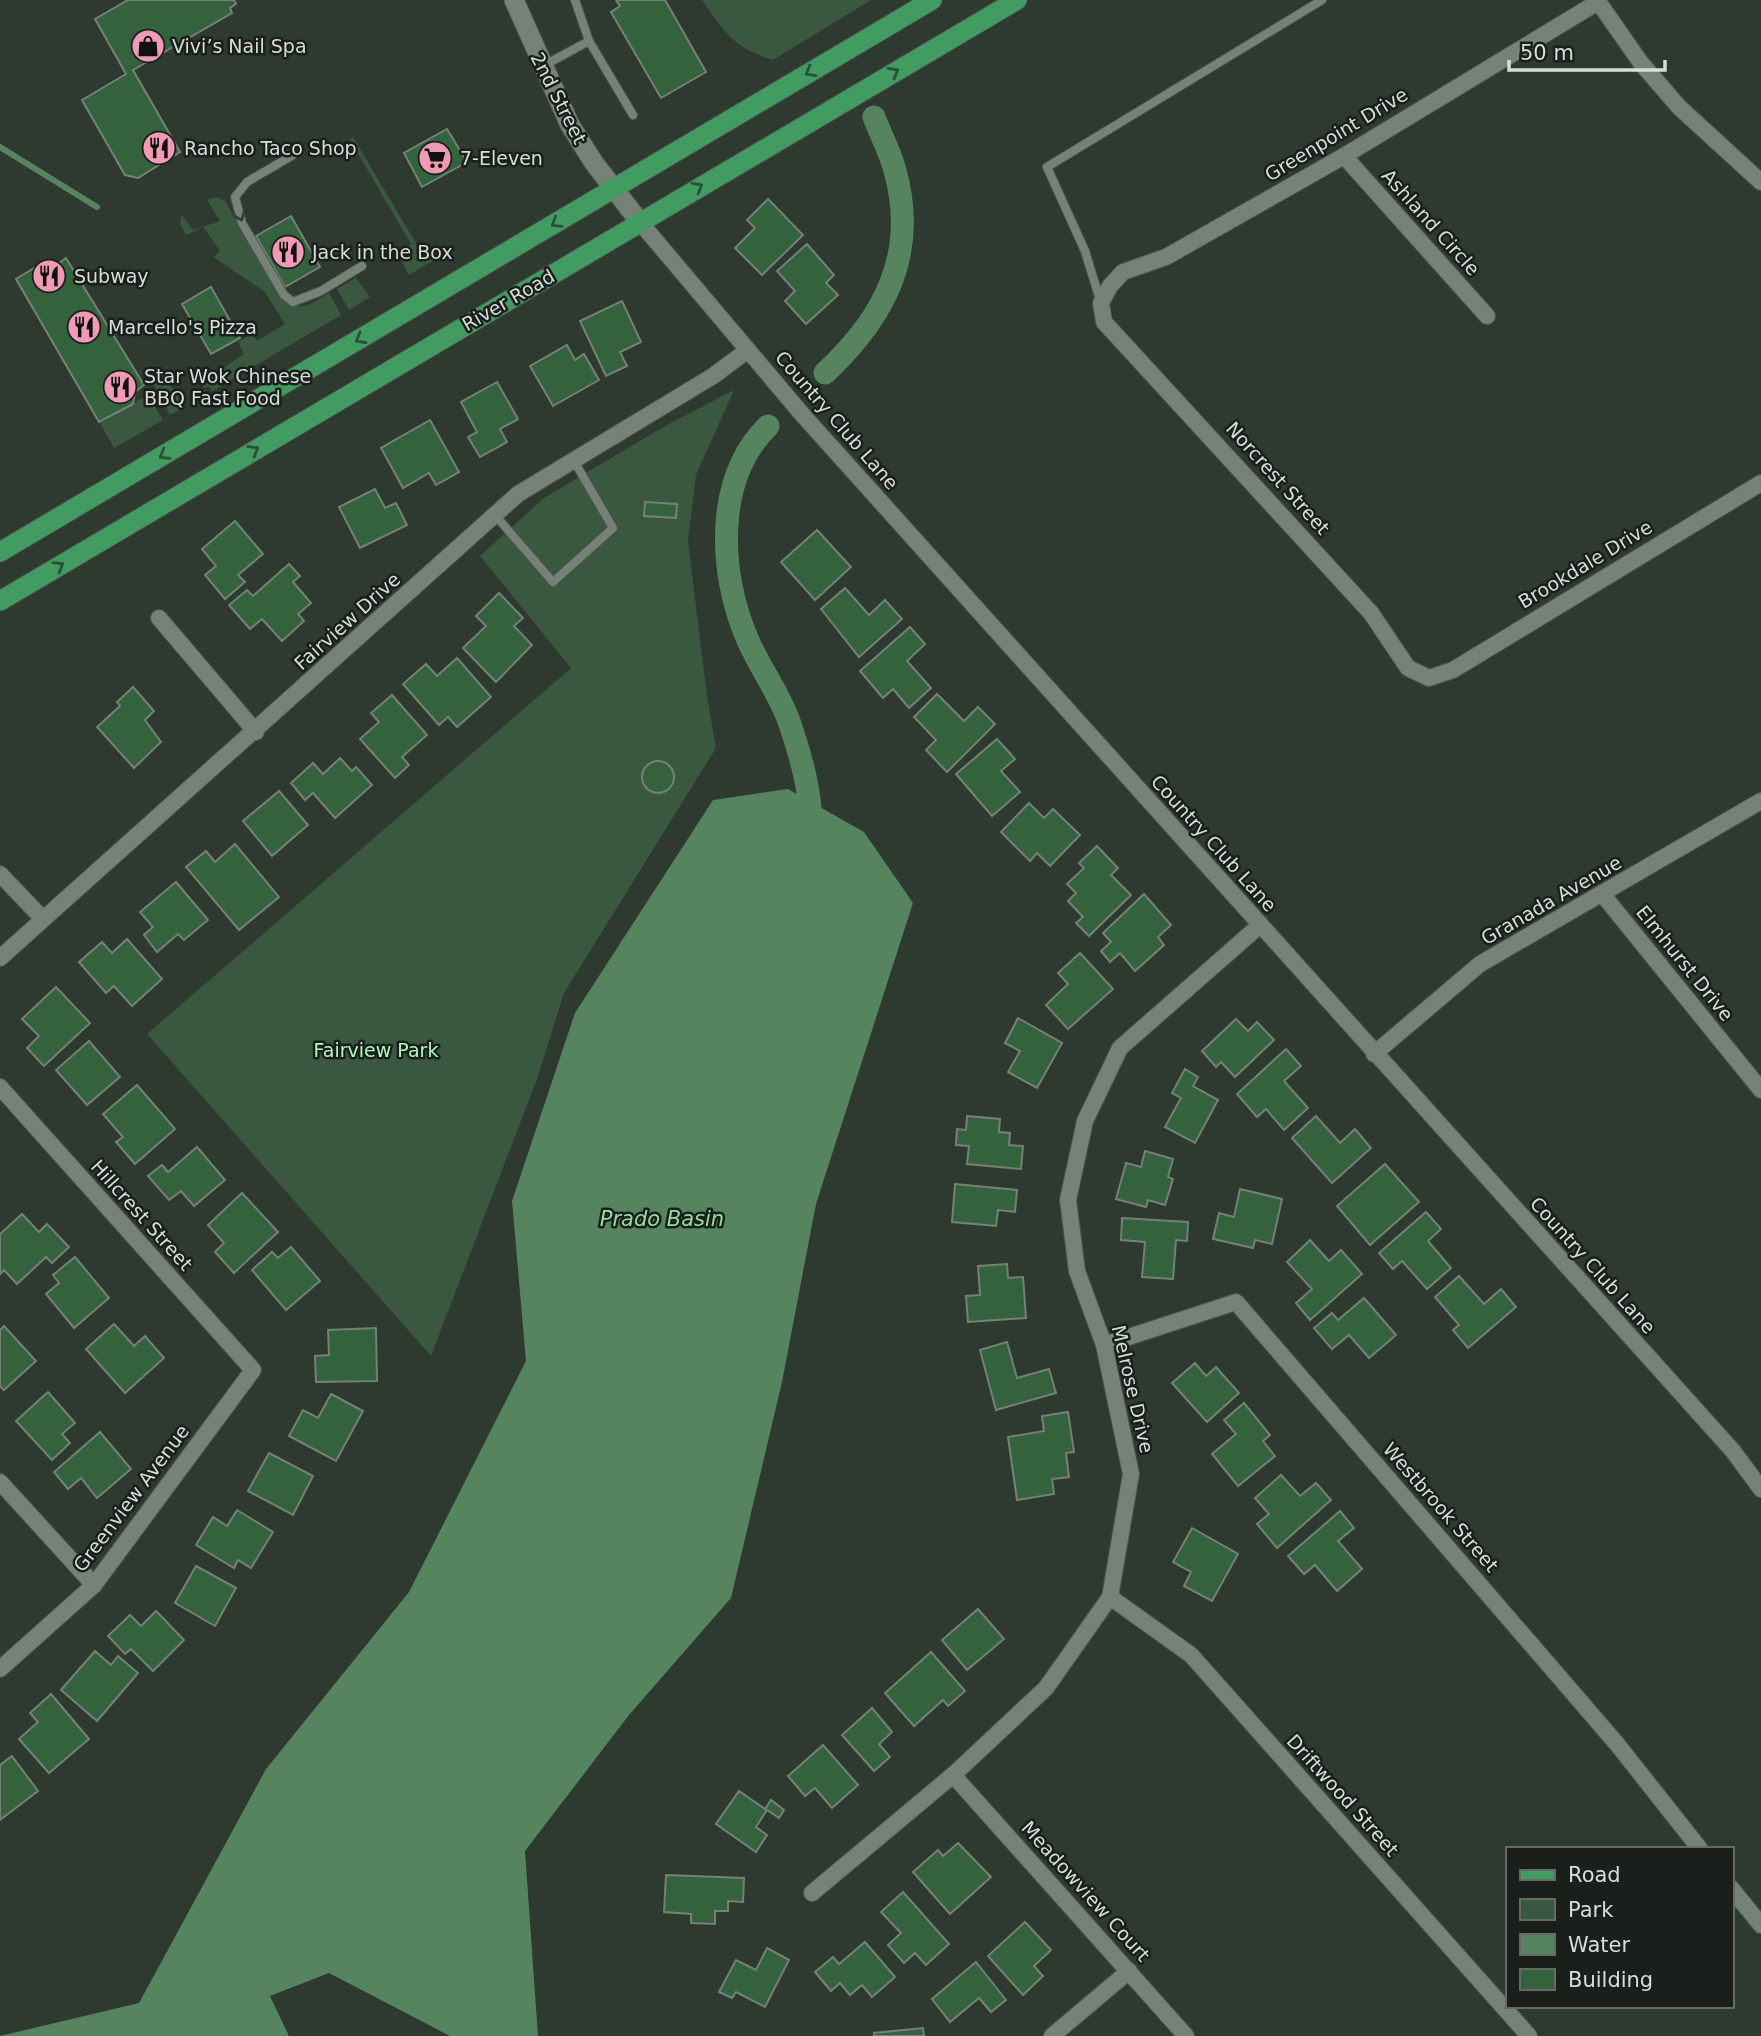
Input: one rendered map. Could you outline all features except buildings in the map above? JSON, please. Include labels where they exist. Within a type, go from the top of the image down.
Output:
[{"type":"main road","points":[[0,552],[932,0]]},
{"type":"main road","name":"River Road","points":[[0,601],[1017,0]]},
{"type":"street","name":"2nd Street","points":[[513,0],[570,125],[639,221]]},
{"type":"street","name":"Greenpoint Drive","points":[[1101,303],[1110,286],[1123,272],[1166,257],[1343,156],[1597,1]]},
{"type":"street","points":[[1597,1],[1641,63],[1679,107],[1761,182]]},
{"type":"street","name":"Ashland Circle","points":[[1343,156],[1487,316]]},
{"type":"street","name":"Country Club Lane","points":[[639,221],[748,351],[1259,926],[1733,1451],[1761,1489]]},
{"type":"street","name":"Norcrest Street","points":[[1101,303],[1104,323],[1115,338],[1139,357],[1371,613],[1408,668],[1429,678]]},
{"type":"street","name":"Fairview Drive","points":[[0,958],[256,732],[518,494],[713,376],[748,351]]},
{"type":"street","name":"Brookdale Drive","points":[[1429,678],[1453,670],[1761,483]]},
{"type":"street","points":[[159,618],[256,732]]},
{"type":"street","name":"Granada Avenue","points":[[1374,1054],[1480,964],[1761,801]]},
{"type":"street","points":[[0,874],[43,919]]},
{"type":"street","name":"Elmhurst Drive","points":[[1603,895],[1761,1090]]},
{"type":"street","name":"Melrose Drive","points":[[812,1893],[953,1775],[1046,1688],[1110,1597],[1131,1474],[1104,1345],[1077,1271],[1068,1200],[1085,1121],[1120,1048],[1259,926]]},
{"type":"street","name":"Hillcrest Street","points":[[0,1087],[253,1370]]},
{"type":"street","name":"Westbrook Street","points":[[1104,1345],[1236,1301],[1617,1744],[1698,1847]]},
{"type":"street","name":"Greenview Avenue","points":[[0,1669],[94,1585],[253,1370]]},
{"type":"street","points":[[0,1482],[94,1585]]},
{"type":"street","name":"Driftwood Street","points":[[1110,1597],[1191,1655],[1529,2036]]},
{"type":"street","name":"Meadowview Court","points":[[953,1775],[1186,2036]]},
{"type":"street","points":[[1733,1890],[1761,1925]]},
{"type":"street","points":[[1052,2036],[1129,1971]]},
{"type":"lane","points":[[575,0],[589,41],[633,115]]},
{"type":"lane","points":[[1101,303],[1085,251],[1047,167],[1056,159],[1322,0]]},
{"type":"lane","points":[[543,66],[589,41]]},
{"type":"lane","points":[[293,155],[247,182],[234,197],[242,223],[284,295],[293,302],[304,300],[362,266]]},
{"type":"lane","points":[[495,515],[553,582],[613,528],[574,461]]},
{"type":"green space","points":[[702,0],[871,0],[773,60],[749,50],[731,38]]},
{"type":"green space","points":[[353,137],[426,260],[444,249],[449,251],[409,275],[398,255],[411,244],[350,140]]},
{"type":"green space","points":[[216,197],[225,201],[283,300],[301,306],[329,293],[341,315],[212,391],[209,386],[204,388],[195,374],[197,371],[205,368],[211,376],[244,354],[238,342],[252,334],[257,341],[285,324],[264,291],[213,257],[220,251],[203,227],[186,235],[180,223],[182,215],[193,230],[220,221],[207,200]]},
{"type":"green space","points":[[356,278],[370,297],[349,310],[337,289]]},
{"type":"green space","points":[[163,375],[182,402],[176,405],[179,410],[170,415],[152,381]]},
{"type":"green space","name":"Fairview Park","points":[[734,390],[696,475],[688,542],[716,748],[564,993],[537,1079],[431,1356],[147,1034],[571,668],[480,556],[544,498],[665,426]]},
{"type":"green space","points":[[148,395],[163,420],[114,448],[100,423]]},
{"type":"water","name":"Prado Basin","points":[[788,789],[864,832],[913,903],[816,1204],[782,1382],[731,1598],[629,1715],[525,1851],[538,2036],[450,2036],[329,1973],[270,1996],[289,2036],[0,2036],[139,2003],[266,1769],[409,1592],[526,1361],[512,1201],[575,1013],[713,800]]},
{"type":"waterway","points":[[825,373],[865,329],[892,280],[899,255],[901,198],[894,167],[874,117]]},
{"type":"waterway","points":[[0,147],[97,207]]},
{"type":"waterway","points":[[768,426],[750,448],[738,472],[730,499],[727,556],[731,585],[747,638],[786,713],[798,751],[808,792],[811,834]]},
{"type":"place","name":"Vivi’s Nail Spa","points":[[148,46]]},
{"type":"place","name":"Rancho Taco Shop","points":[[159,148]]},
{"type":"place","name":"7-Eleven","points":[[435,158]]},
{"type":"place","name":"Jack in the Box","points":[[288,252]]},
{"type":"place","name":"Subway","points":[[49,276]]},
{"type":"place","name":"Marcello's Pizza","points":[[84,327]]},
{"type":"place","name":"Star Wok Chinese BBQ Fast Food","points":[[120,387]]}]
